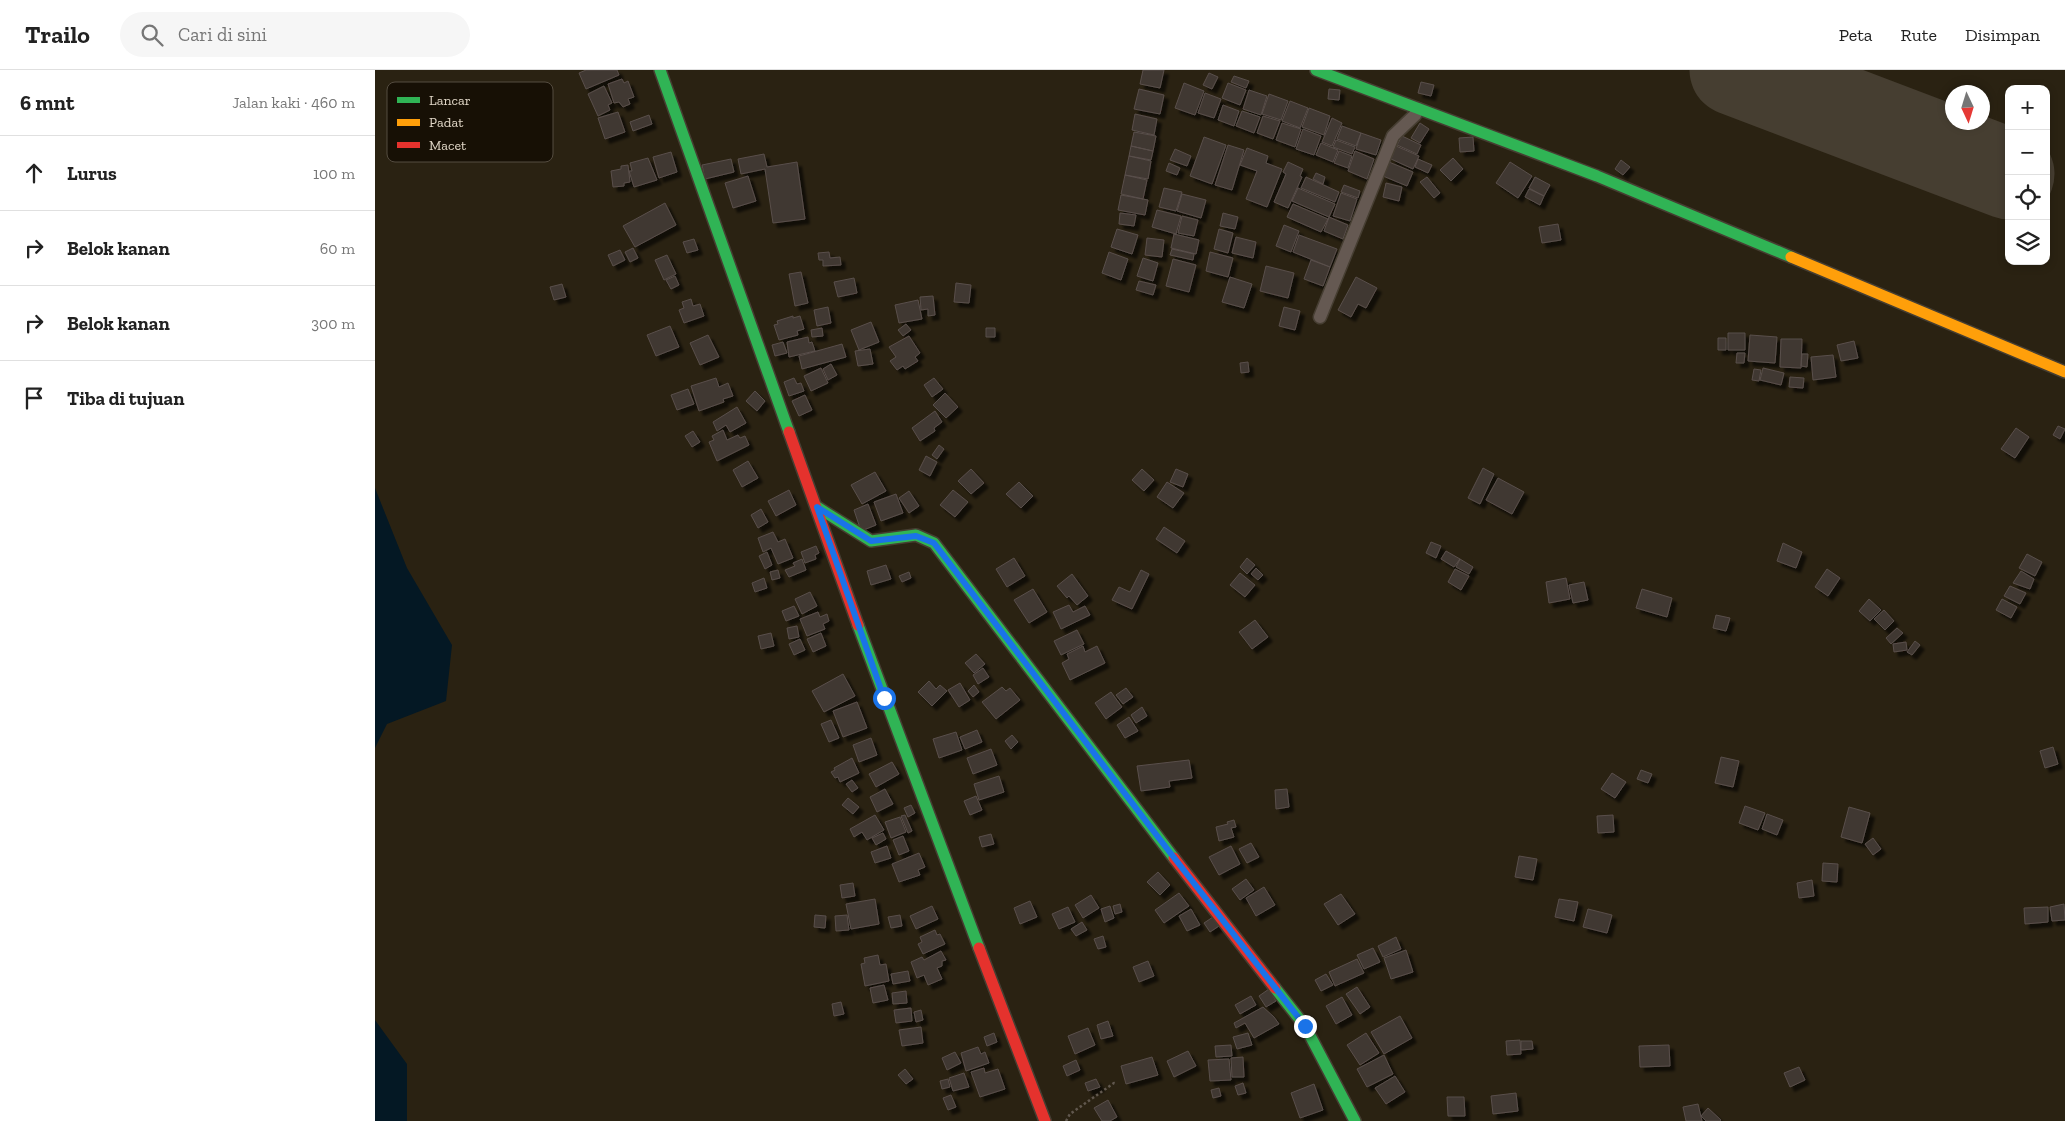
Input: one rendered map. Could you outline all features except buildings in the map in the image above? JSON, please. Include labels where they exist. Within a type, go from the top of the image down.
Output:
[{"type":"street","points":[[660,70],[884,698],[1045,1121]]},
{"type":"street","points":[[1316,70],[1597,176],[2065,372]]},
{"type":"street","points":[[1320,317],[1393,136],[1415,115],[1418,109]]},
{"type":"street","points":[[817,507],[871,541],[916,536],[934,543],[1305,1026],[1355,1121]]},
{"type":"path","points":[[1066,1121],[1070,1114],[1114,1083],[1117,1084]]},
{"type":"water","points":[[375,488],[407,568],[452,645],[446,701],[387,724],[375,748]]},
{"type":"water","points":[[375,1020],[407,1064],[407,1121],[375,1121]]},
{"type":"runway","points":[[1735,70],[2005,172]]},
{"type":"traffic: fast","points":[[660,70],[789,432]]},
{"type":"traffic: fast","points":[[1316,70],[1597,176],[1791,257]]},
{"type":"traffic: fast","points":[[817,507],[871,541],[916,535],[934,543],[1174,858]]},
{"type":"traffic: fast","points":[[858,625],[979,948]]},
{"type":"traffic: fast","points":[[1275,988],[1305,1026],[1355,1121]]},
{"type":"traffic: slow","points":[[1791,257],[2065,372]]},
{"type":"traffic: jam","points":[[789,432],[858,625]]},
{"type":"traffic: jam","points":[[1174,858],[1275,988]]},
{"type":"traffic: jam","points":[[979,948],[1045,1121]]},
{"type":"route","points":[[884,698],[817,507],[871,541],[916,536],[934,543],[1305,1026]]}]
